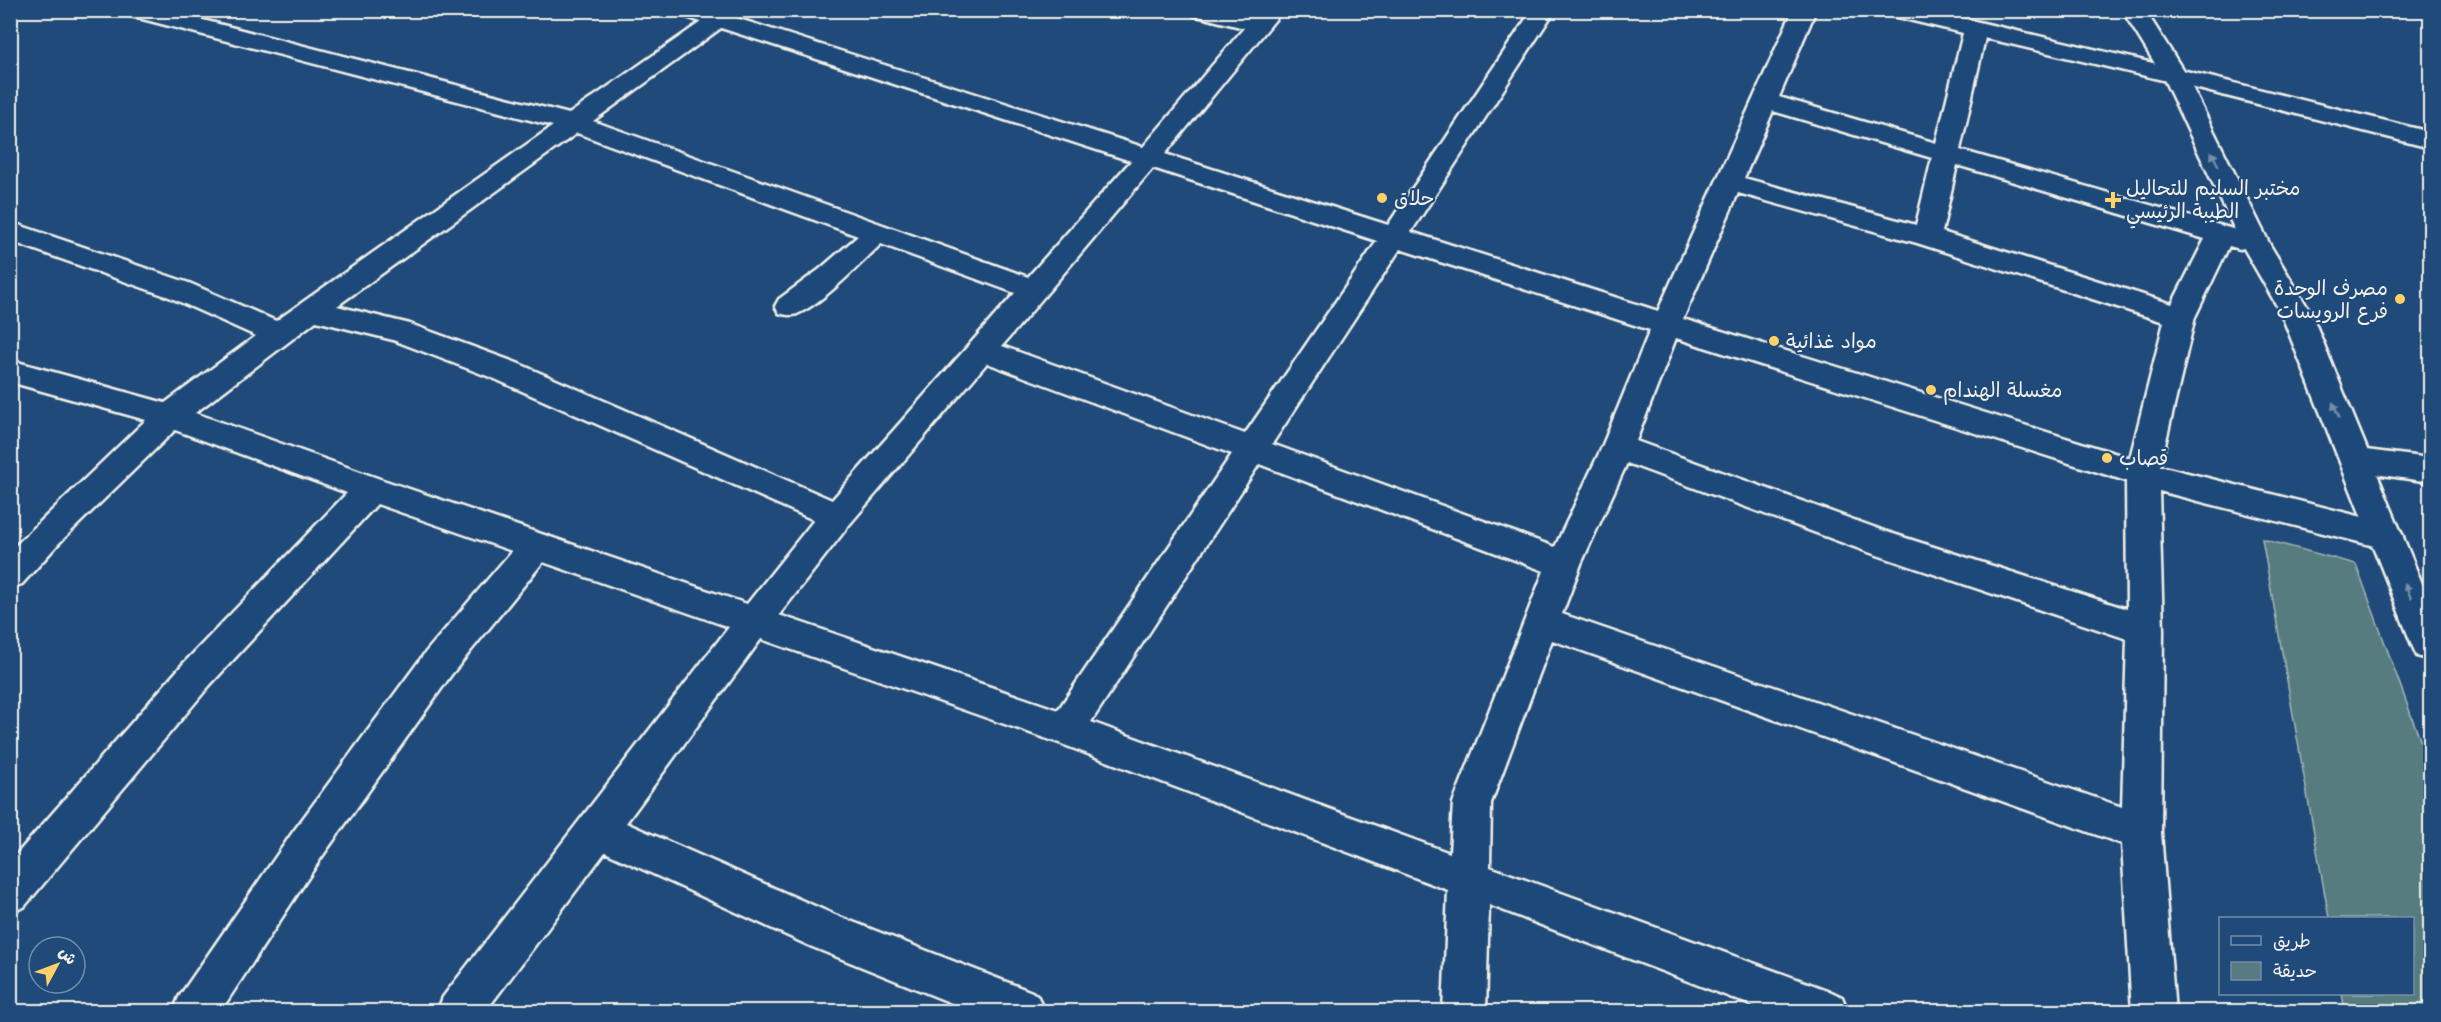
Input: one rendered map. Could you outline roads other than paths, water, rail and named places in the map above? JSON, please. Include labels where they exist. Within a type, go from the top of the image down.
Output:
[{"type":"street","points":[[135,10],[576,124],[1035,290]]},
{"type":"street","points":[[688,10],[726,15],[1394,238],[2142,474],[2386,536]]},
{"type":"street","points":[[1201,10],[1266,18]]},
{"type":"street","points":[[1066,729],[1251,447],[1394,238],[1544,10]]},
{"type":"street","points":[[1464,1011],[1471,881],[1472,803],[1564,564],[1618,447],[1666,325],[1805,10]]},
{"type":"street","points":[[1896,10],[1975,31],[2174,75],[2430,140]]},
{"type":"street","points":[[2133,10],[2174,75],[2256,245],[2296,313],[2358,461],[2430,645]]},
{"type":"street","points":[[10,574],[47,534],[170,416],[311,310],[576,124],[726,15]]},
{"type":"street","points":[[458,1011],[598,830],[753,622],[837,516],[1149,158],[1266,18]]},
{"type":"street","points":[[1927,237],[1975,31]]},
{"type":"street","points":[[1766,101],[1947,152],[2256,245]]},
{"type":"street","points":[[1730,182],[1927,237],[2180,316]]},
{"type":"street","points":[[10,231],[179,290],[278,334]]},
{"type":"street","points":[[789,306],[830,276],[876,234]]},
{"type":"street","points":[[2154,1011],[2141,832],[2145,630],[2142,474],[2180,316],[2220,234]]},
{"type":"street","points":[[311,310],[400,331],[506,371],[837,516]]},
{"type":"street","points":[[983,350],[1564,564]]},
{"type":"street","points":[[10,371],[170,416],[371,489],[537,544],[753,622],[1066,729],[1810,1008]]},
{"type":"street","points":[[1618,447],[1877,542],[2145,630]]},
{"type":"street","points":[[2358,461],[2430,470]]},
{"type":"street","points":[[10,893],[196,675],[371,489]]},
{"type":"street","points":[[194,1011],[307,845],[438,664],[537,544]]},
{"type":"street","points":[[1543,622],[2141,832]]},
{"type":"street","points":[[598,830],[825,932],[1017,1006],[1023,1011]]},
{"type":"place","name":"حلاق","points":[[1382,198]]},
{"type":"place","name":"مختبر السليم للتحاليل الطيبة الرئيسي","points":[[2113,200]]},
{"type":"place","name":"مصرف الوحدة فرع الرويسات","points":[[2400,299]]},
{"type":"place","name":"مواد غذائية","points":[[1774,341]]},
{"type":"place","name":"مغسلة الهندام","points":[[1931,390]]},
{"type":"place","name":"قصاب","points":[[2107,458]]}]
